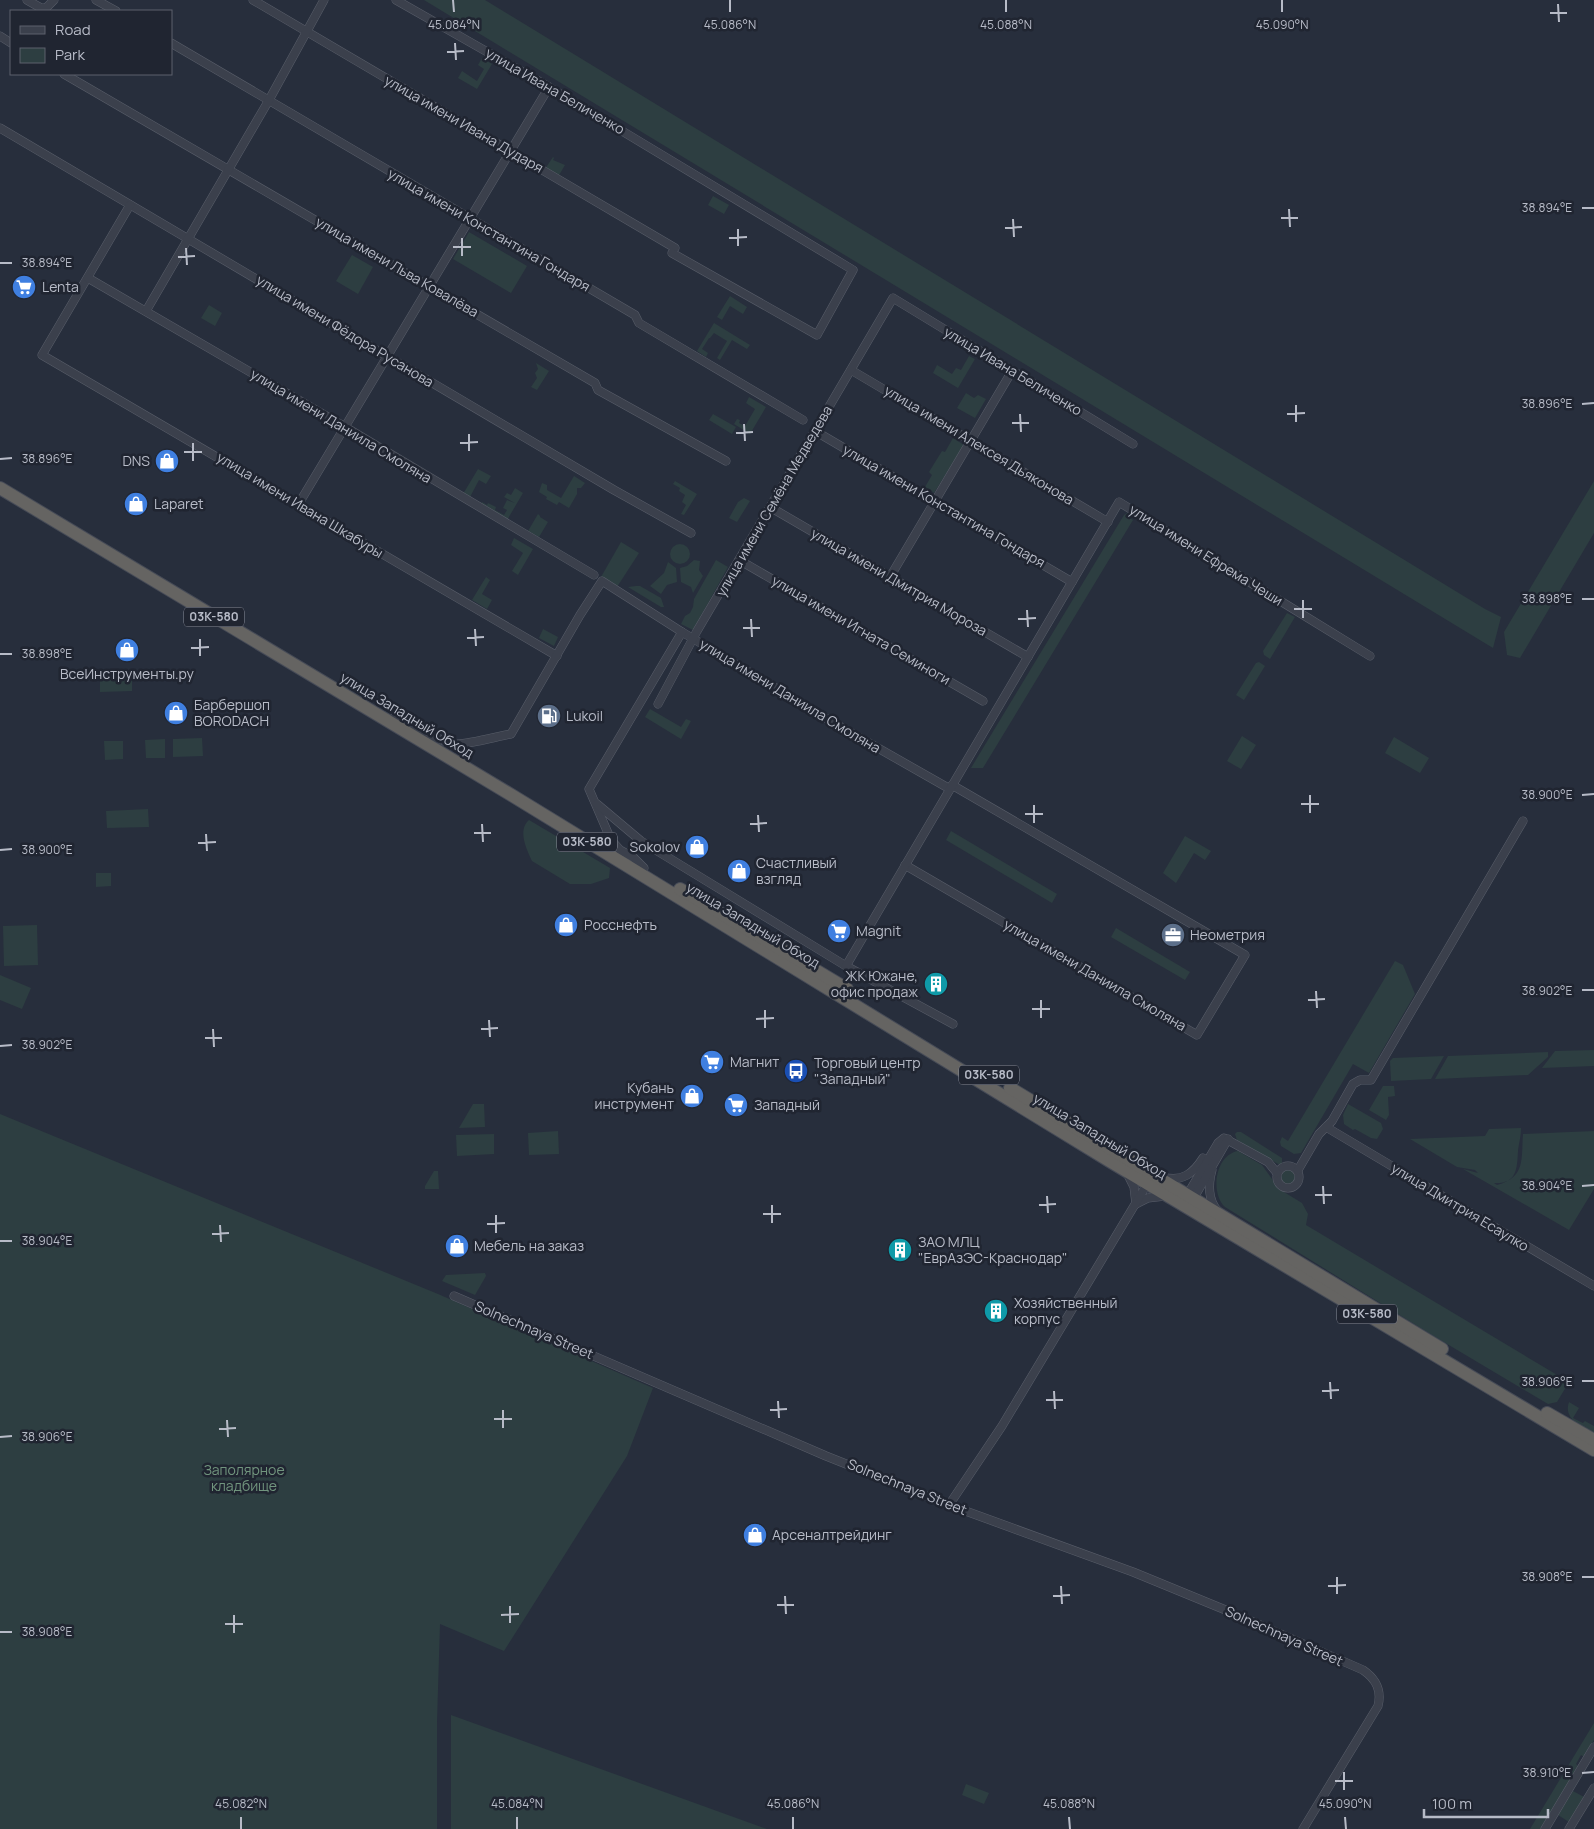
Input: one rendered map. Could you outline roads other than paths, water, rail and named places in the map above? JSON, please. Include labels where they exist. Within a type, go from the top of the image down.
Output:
[{"type":"highway","name":"улица Западный Обход","points":[[0,479],[644,868],[785,951],[1184,1200],[1594,1450]]},
{"type":"highway","name":"улица Западный Обход","points":[[0,488],[513,796],[1123,1169],[1148,1177]]},
{"type":"highway","name":"улица Западный Обход","points":[[1184,1200],[1231,1222],[1594,1440]]},
{"type":"street","points":[[27,0],[41,8],[46,8],[54,0]]},
{"type":"street","points":[[96,0],[114,10]]},
{"type":"street","name":"улица имени Ивана Дударя","points":[[253,0],[511,150],[674,250]]},
{"type":"street","points":[[146,311],[269,100],[324,0]]},
{"type":"street","name":"улица Ивана Беличенко","points":[[396,0],[549,87],[853,270],[817,335],[674,250]]},
{"type":"street","name":"улица имени Константина Гондаря","points":[[172,44],[635,315],[639,323],[803,420]]},
{"type":"street","name":"улица имени Льва Ковалёва","points":[[66,75],[595,383],[598,390],[726,461]]},
{"type":"street","points":[[298,505],[549,87]]},
{"type":"street","name":"улица имени Фёдора Русанова","points":[[0,128],[691,533]]},
{"type":"street","points":[[88,278],[130,205]]},
{"type":"street","name":"улица имени Даниила Смоляна","points":[[88,278],[594,575]]},
{"type":"street","name":"улица имени Ивана Шкабуры","points":[[88,278],[42,355],[100,387],[557,656]]},
{"type":"street","name":"улица Ивана Беличенко","points":[[893,298],[1132,444]]},
{"type":"street","name":"улица имени Семёна Медведева","points":[[658,704],[693,638],[893,298]]},
{"type":"street","name":"улица имени Алексея Дьяконова","points":[[851,370],[1108,522]]},
{"type":"street","points":[[890,577],[1012,371]]},
{"type":"street","name":"улица имени Константина Гондаря","points":[[815,431],[1072,582]]},
{"type":"street","name":"улица имени Ефрема Чеши","points":[[1108,522],[1119,502],[1370,656]]},
{"type":"street","name":"улица имени Дмитрия Мороза","points":[[770,507],[1028,657]]},
{"type":"street","points":[[846,966],[1108,522]]},
{"type":"street","name":"улица имени Игната Семиноги","points":[[739,560],[983,701]]},
{"type":"street","name":"улица имени Даниила Смоляна","points":[[557,656],[602,581],[693,638],[697,643],[790,698],[951,787],[1245,955],[1197,1034],[905,865]]},
{"type":"street","points":[[644,868],[633,857],[620,850],[611,840],[589,789],[682,632]]},
{"type":"street","points":[[395,717],[411,723],[430,735],[457,744],[511,734],[557,656]]},
{"type":"street","points":[[595,802],[641,841],[846,966],[953,1024]]},
{"type":"street","points":[[949,1505],[1008,1418],[1136,1204],[1148,1177],[1185,1176],[1193,1172],[1211,1148],[1224,1138],[1268,1162],[1277,1174],[1279,1184],[1289,1188],[1296,1185],[1298,1182],[1298,1170],[1319,1134],[1332,1121],[1353,1084],[1357,1081],[1371,1080],[1523,821]]},
{"type":"street","name":"улица Дмитрия Есаулко","points":[[1326,1127],[1594,1286]]},
{"type":"street","points":[[1184,1200],[1213,1166],[1228,1139]]},
{"type":"street","points":[[1184,1200],[1218,1142]]},
{"type":"street","points":[[1277,1174],[1281,1167],[1288,1165],[1298,1170]]},
{"type":"street","points":[[1213,1166],[1209,1186],[1213,1204],[1231,1222]]},
{"type":"street","points":[[1123,1169],[1132,1181],[1136,1204]]},
{"type":"street","points":[[1136,1204],[1163,1196],[1184,1200]]},
{"type":"street","name":"Solnechnaya Street","points":[[454,1296],[817,1452],[949,1505],[1128,1570],[1228,1611],[1371,1675],[1379,1689],[1380,1698],[1378,1706],[1303,1829]]},
{"type":"street","points":[[1545,1829],[1594,1747]]},
{"type":"street","points":[[1569,1829],[1594,1788]]},
{"type":"place","name":"Lenta","points":[[24,287]]},
{"type":"place","name":"DNS","points":[[167,461]]},
{"type":"place","name":"Laparet","points":[[136,504]]},
{"type":"place","name":"ВсеИнструменты.ру","points":[[127,650]]},
{"type":"place","name":"Барбершоп BORODACH","points":[[176,713]]},
{"type":"place","name":"Lukoil","points":[[549,716]]},
{"type":"place","name":"Sokolov","points":[[697,847]]},
{"type":"place","name":"Счастливый взгляд","points":[[739,871]]},
{"type":"place","name":"Росснефть","points":[[566,925]]},
{"type":"place","name":"Magnit","points":[[839,931]]},
{"type":"place","name":"Неометрия","points":[[1173,935]]},
{"type":"place","name":"ЖК Южане, офис продаж","points":[[936,984]]},
{"type":"place","name":"Магнит","points":[[712,1062]]},
{"type":"place","name":"Торговый центр \"Западный\"","points":[[796,1071]]},
{"type":"place","name":"Кубань инструмент","points":[[692,1096]]},
{"type":"place","name":"Западный","points":[[736,1105]]},
{"type":"place","name":"Мебель на заказ","points":[[457,1246]]},
{"type":"place","name":"ЗАО МЛЦ \"ЕврАзЭС-Краснодар\"","points":[[900,1250]]},
{"type":"place","name":"Хозяйственный корпус","points":[[996,1311]]},
{"type":"place","name":"Арсеналтрейдинг","points":[[755,1535]]},
{"type":"park label","name":"Заполярное кладбище","points":[[244,1478]]}]
